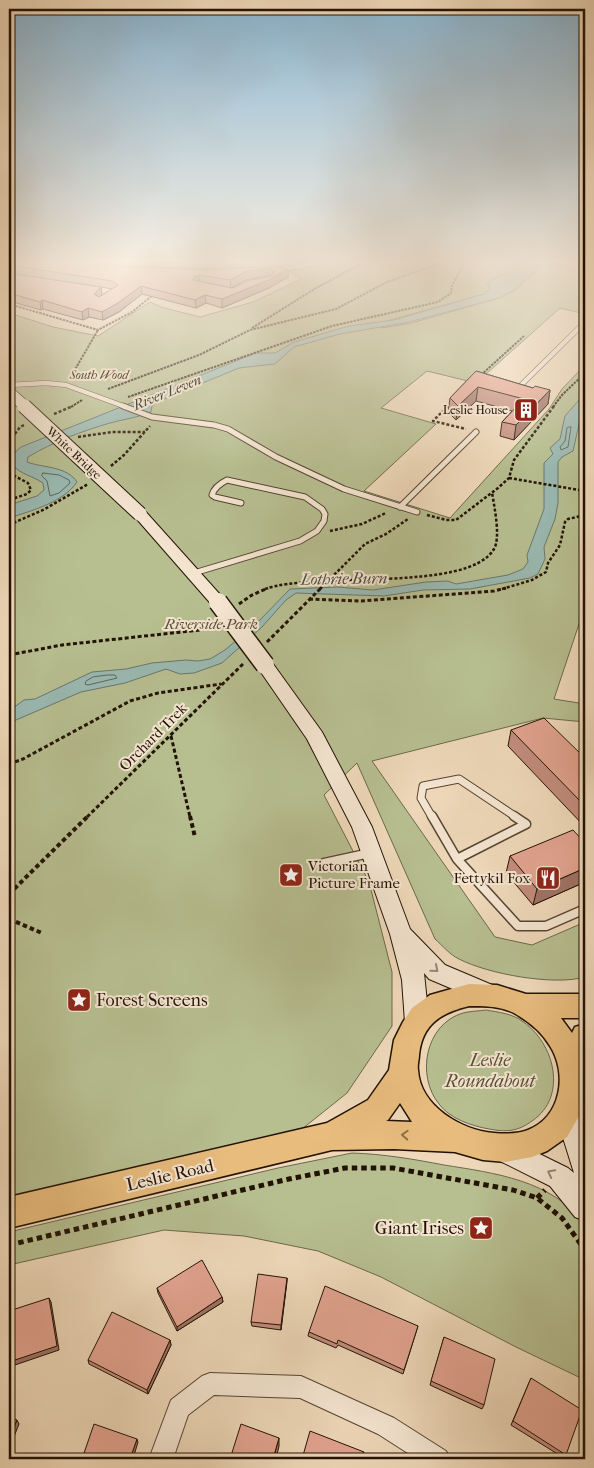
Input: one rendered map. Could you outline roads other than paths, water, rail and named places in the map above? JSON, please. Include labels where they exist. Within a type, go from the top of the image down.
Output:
[{"type":"main road","name":"White Bridge","points":[[9,392],[140,514]]},
{"type":"main road","points":[[140,514],[218,602],[265,664],[315,737],[362,827],[402,934],[414,980],[417,1022]]},
{"type":"main road","points":[[402,934],[437,972],[491,995],[525,1006],[546,1020],[562,1039],[572,1061],[575,1087],[568,1112],[553,1131],[530,1144],[503,1149],[478,1147],[454,1138],[430,1121],[412,1098],[404,1073],[403,1054],[408,1037],[417,1022],[431,1008],[449,999],[469,995],[491,995]]},
{"type":"main road","points":[[525,1006],[585,1006]]},
{"type":"main road","points":[[572,1061],[585,1036]]},
{"type":"main road","points":[[332,1136],[378,1110],[404,1073]]},
{"type":"main road","points":[[568,1112],[585,1169]]},
{"type":"main road","points":[[332,1136],[394,1135],[454,1138]]},
{"type":"main road","name":"Leslie Road","points":[[9,1213],[332,1136]]},
{"type":"main road","points":[[503,1149],[559,1177],[585,1207]]},
{"type":"street","points":[[161,1459],[179,1408],[210,1384],[301,1387],[386,1426],[438,1459]]},
{"type":"lane","points":[[513,393],[575,332]]},
{"type":"lane","points":[[9,385],[46,383],[66,385],[148,416],[228,429],[276,457],[344,489],[417,512]]},
{"type":"lane","points":[[400,507],[406,504],[476,432]]},
{"type":"lane","points":[[194,573],[300,541],[322,527],[325,514],[313,502],[299,495],[227,480],[222,482],[212,493],[215,496],[241,503]]},
{"type":"lane","points":[[457,859],[526,824],[459,779],[423,786],[421,798],[457,859],[518,926],[546,926],[585,909]]},
{"type":"lane","points":[[324,863],[372,853]]},
{"type":"water","name":"River Leven","points":[[330,332],[354,332],[294,347],[275,364],[239,368],[157,402],[152,406],[151,412],[110,423],[47,446],[28,457],[27,462],[61,470],[73,477],[77,482],[56,500],[37,509],[9,518],[9,505],[37,496],[44,490],[43,483],[22,473],[10,463],[10,457],[21,447],[256,353],[275,353],[294,342]]},
{"type":"water","points":[[585,393],[585,408],[580,420],[573,451],[562,457],[558,462],[558,503],[555,519],[544,547],[545,559],[538,574],[530,578],[470,589],[423,590],[384,596],[296,593],[286,600],[262,627],[222,663],[194,673],[180,674],[166,669],[125,683],[81,692],[9,723],[9,711],[24,700],[35,699],[92,672],[126,669],[152,663],[210,659],[225,650],[257,623],[290,589],[338,587],[373,590],[426,582],[448,581],[456,584],[508,575],[523,569],[528,562],[527,555],[544,509],[544,463],[553,454],[550,448],[560,439],[565,416]]},
{"type":"place","name":"Leslie House","points":[[526,410]]},
{"type":"place","name":"Victorian Picture Frame","points":[[291,875]]},
{"type":"place","name":"Fettykil Fox","points":[[548,878]]},
{"type":"place","name":"Forest Screens","points":[[79,1000]]},
{"type":"place","name":"Giant Irises","points":[[481,1228]]},
{"type":"park label","name":"South Wood","points":[[99,375]]},
{"type":"park label","name":"Riverside Park","points":[[211,624]]},
{"type":"park label","name":"Leslie Roundabout","points":[[490,1070]]},
{"type":"water label","name":"Lothrie Burn","points":[[344,578]]}]
